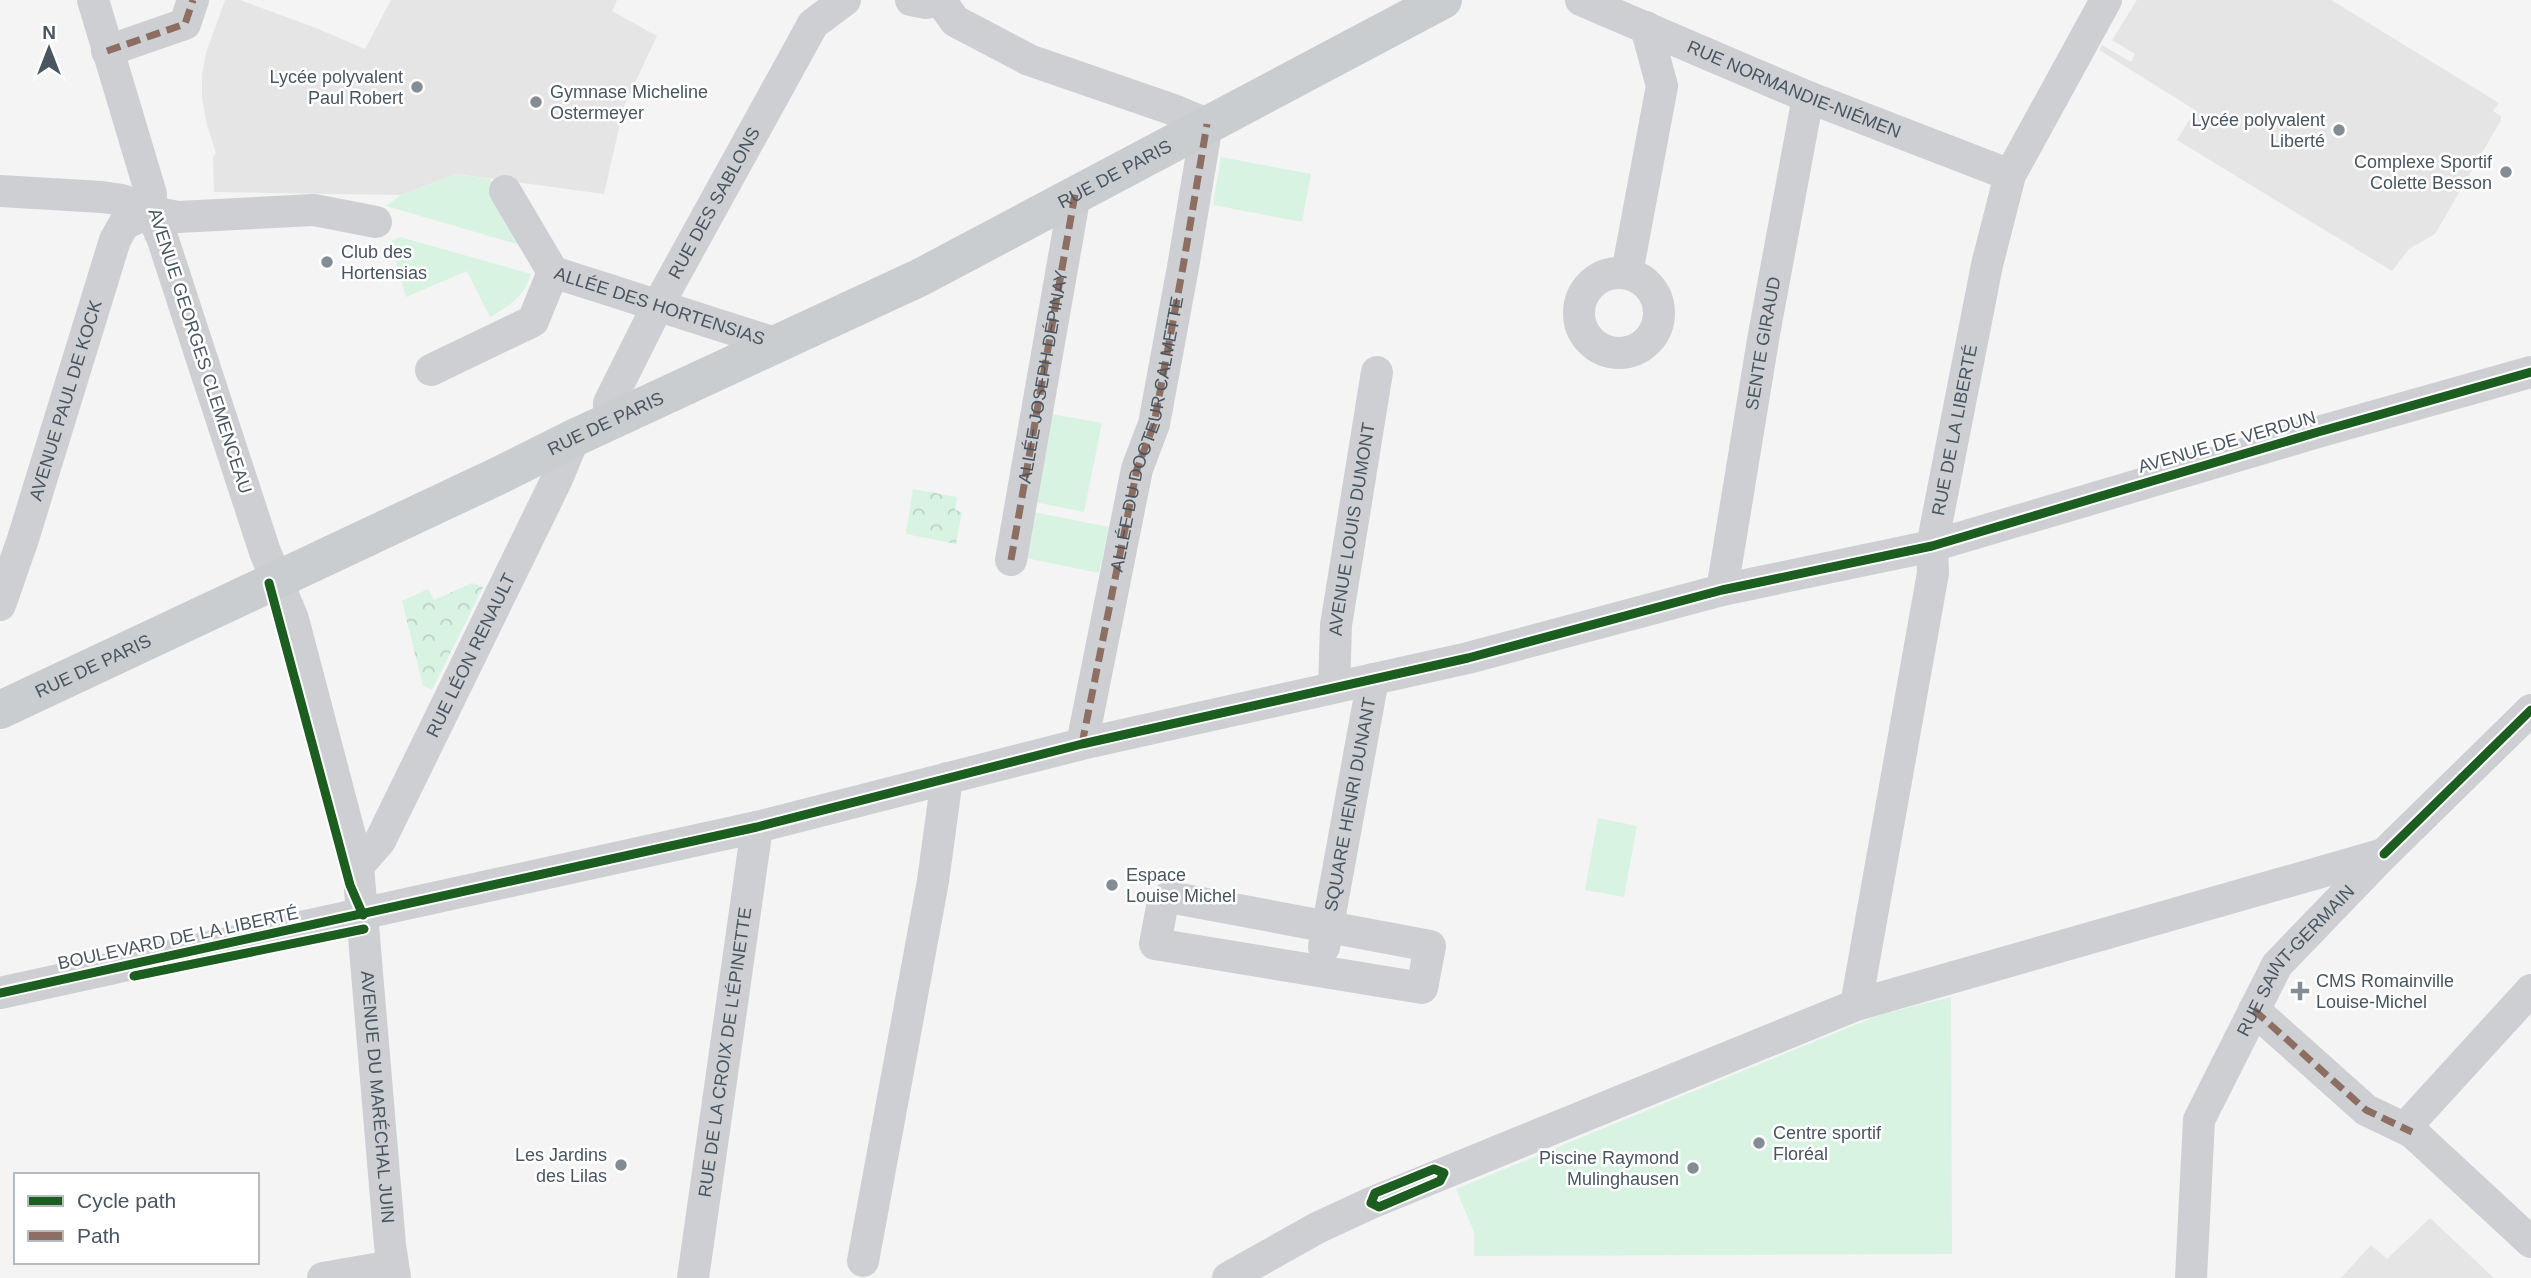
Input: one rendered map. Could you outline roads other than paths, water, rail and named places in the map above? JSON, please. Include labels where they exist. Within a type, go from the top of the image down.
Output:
[{"type":"main road","name":"RUE DE PARIS","points":[[0,710],[921,277],[1443,0]]},
{"type":"street","name":"AVENUE GEORGES CLEMENCEAU","points":[[93,0],[151,194],[151,212],[163,240],[265,552],[293,618],[358,866]]},
{"type":"street","points":[[107,51],[185,24],[193,0]]},
{"type":"street","name":"RUE DES SABLONS","points":[[609,422],[609,403],[657,307],[813,24],[845,0]]},
{"type":"street","points":[[911,0],[935,0]]},
{"type":"street","points":[[940,0],[955,21],[1029,60],[1207,124]]},
{"type":"street","name":"RUE NORMANDIE-NIÉMEN","points":[[1581,0],[1808,97],[2010,174]]},
{"type":"street","name":"RUE DE LA LIBERTÉ","points":[[1856,1005],[1933,573],[1932,546],[1987,265],[2010,174],[2106,0]]},
{"type":"street","points":[[1627,273],[1662,86],[1646,27]]},
{"type":"street","points":[[1662,86],[1709,54]]},
{"type":"street","name":"SENTE GIRAUD","points":[[1722,590],[1764,334],[1808,97]]},
{"type":"street","name":"ALLÉE DU DOCTEUR CALMETTE","points":[[1082,744],[1137,470],[1154,424],[1207,124]]},
{"type":"street","points":[[0,191],[102,197],[122,200],[151,212],[178,217],[314,210],[376,222]]},
{"type":"street","name":"ALLÉE DES HORTENSIAS","points":[[505,191],[553,272],[778,344]]},
{"type":"street","name":"ALLÉE JOSEPH DÉPINAY","points":[[1011,560],[1075,194]]},
{"type":"street","name":"AVENUE PAUL DE KOCK","points":[[0,605],[23,540],[115,240],[124,224],[151,212]]},
{"type":"street","points":[[431,370],[533,321],[553,272]]},
{"type":"street","name":"AVENUE LOUIS DUMONT","points":[[1334,687],[1336,625],[1377,372]]},
{"type":"street","name":"AVENUE DE VERDUN","points":[[1082,744],[1468,658],[1722,590],[1932,546],[2306,435],[2531,372]]},
{"type":"street","name":"RUE LÉON RENAULT","points":[[358,866],[380,841],[556,481],[574,438]]},
{"type":"street","name":"SQUARE HENRI DUNANT","points":[[1319,971],[1373,680]]},
{"type":"street","name":"RUE SAINT-GERMAIN","points":[[2191,1278],[2199,1120],[2277,965],[2384,854],[2531,710]]},
{"type":"street","name":"BOULEVARD DE LA LIBERTÉ","points":[[0,993],[757,827],[1082,744]]},
{"type":"street","points":[[863,1261],[933,881],[947,778]]},
{"type":"street","name":"RUE DE LA CROIX DE L'ÉPINETTE","points":[[693,1278],[757,827]]},
{"type":"street","points":[[1228,1278],[1317,1228],[1371,1203],[1856,1005],[2384,854]]},
{"type":"street","name":"AVENUE DU MARÉCHAL JUIN","points":[[358,866],[393,1272]]},
{"type":"street","name":"SQUARE HENRI DUNANT","points":[[1169,897],[1430,946],[1422,988],[1319,971],[1155,944],[1162,907],[1169,897]]},
{"type":"street","points":[[2412,1132],[2414,1118],[2531,990]]},
{"type":"street","points":[[2254,1010],[2365,1110],[2412,1132],[2531,1242]]},
{"type":"street","points":[[323,1278],[393,1272]]},
{"type":"place","name":"Lycée polyvalent Paul Robert","points":[[417,87]]},
{"type":"place","name":"Gymnase Micheline Ostermeyer","points":[[536,102]]},
{"type":"place","name":"Lycée polyvalent Liberté","points":[[2339,130]]},
{"type":"place","name":"Complexe Sportif Colette Besson","points":[[2506,172]]},
{"type":"place","name":"Club des Hortensias","points":[[327,262]]},
{"type":"place","name":"Espace Louise Michel","points":[[1112,885]]},
{"type":"place","name":"CMS Romainville Louise-Michel","points":[[2300,991]]},
{"type":"place","name":"Centre sportif Floréal","points":[[1759,1143]]},
{"type":"place","name":"Les Jardins des Lilas","points":[[621,1165]]},
{"type":"place","name":"Piscine Raymond Mulinghausen","points":[[1693,1168]]}]
